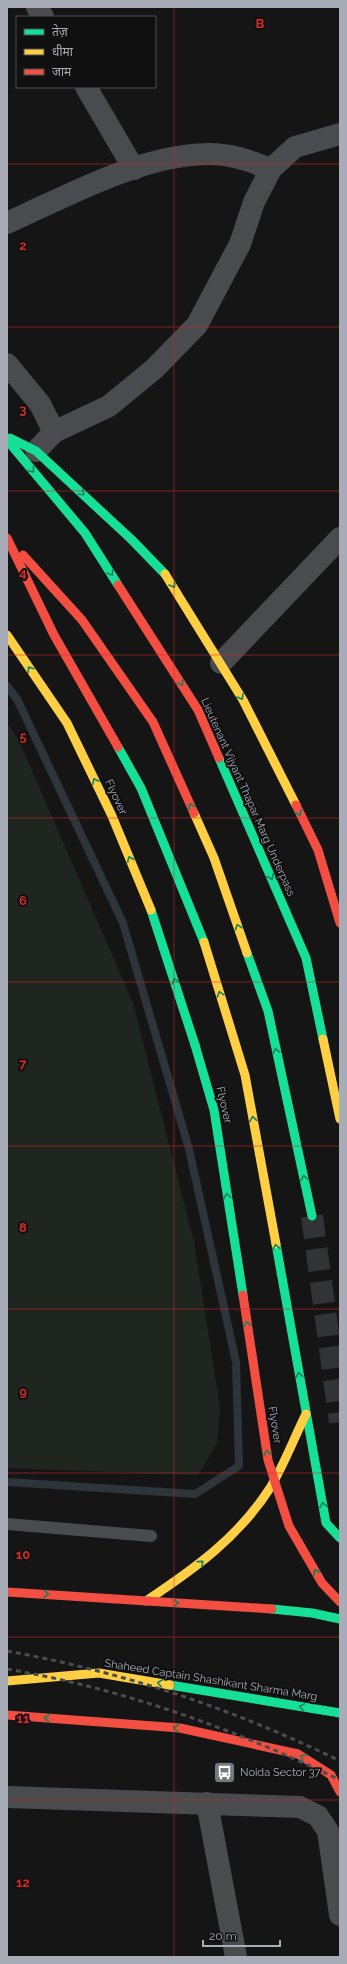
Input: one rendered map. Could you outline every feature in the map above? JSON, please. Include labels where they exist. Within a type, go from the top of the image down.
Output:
[{"type":"main road","points":[[7,436],[36,451],[131,539],[169,578],[243,700],[318,850],[340,923]]},
{"type":"main road","name":"Lieutenant Vijyant Thapar Marg Underpass","points":[[7,440],[85,534],[198,710],[306,958],[340,1119]]},
{"type":"main road","points":[[7,538],[82,620],[153,722],[214,858],[268,1011],[312,1216]]},
{"type":"main road","points":[[7,538],[54,635],[141,788],[200,928],[245,1075],[326,1523],[340,1538]]},
{"type":"main road","name":"Flyover","points":[[7,635],[67,723],[112,816],[152,913],[195,1045],[214,1110],[268,1460],[289,1526],[322,1583],[340,1602]]},
{"type":"main road","points":[[146,1601],[197,1567],[243,1525],[270,1488],[306,1414]]},
{"type":"main road","points":[[7,1592],[278,1610],[312,1613],[340,1619]]},
{"type":"main road","name":"Shaheed Captain Shashikant Sharma Marg","points":[[7,1681],[99,1673],[340,1714]]},
{"type":"main road","points":[[7,1715],[180,1728],[298,1754],[331,1775],[340,1792]]},
{"type":"street","points":[[37,7],[42,16]]},
{"type":"street","points":[[87,88],[134,169]]},
{"type":"street","points":[[36,451],[54,432],[109,406],[154,369],[197,325],[240,244],[254,202],[271,169],[295,147],[340,134]]},
{"type":"street","points":[[7,222],[107,178],[164,158],[207,154],[243,158],[271,169]]},
{"type":"street","points":[[7,364],[40,404],[54,432]]},
{"type":"street","points":[[221,663],[340,538]]},
{"type":"street","points":[[7,1797],[300,1807],[318,1816],[328,1831],[340,1915]]},
{"type":"street","points":[[207,1803],[236,1957]]},
{"type":"lane","points":[[7,1524],[151,1536]]},
{"type":"shaded area","points":[[7,722],[19,741],[133,1003],[194,1242],[220,1408],[217,1443],[198,1475],[7,1468]]},
{"type":"waterway","points":[[7,686],[17,699],[123,923],[189,1149],[236,1362],[239,1466],[195,1494],[7,1482]]},
{"type":"tunnel","points":[[312,1216],[340,1422]]},
{"type":"railway","points":[[7,1651],[93,1670],[177,1694],[260,1725],[340,1761]]},
{"type":"railway","points":[[7,1669],[51,1677],[136,1699],[260,1744],[340,1780]]},
{"type":"traffic: fast","points":[[10,438],[36,451],[131,539],[165,574]]},
{"type":"traffic: fast","points":[[7,440],[85,533],[118,585]]},
{"type":"traffic: fast","points":[[118,747],[141,788],[204,942]]},
{"type":"traffic: fast","points":[[219,758],[306,958],[323,1039]]},
{"type":"traffic: fast","points":[[151,910],[195,1045]]},
{"type":"traffic: fast","points":[[247,953],[268,1011],[312,1216]]},
{"type":"traffic: fast","points":[[195,1045],[214,1110],[243,1295]]},
{"type":"traffic: fast","points":[[276,1244],[326,1523],[340,1538]]},
{"type":"traffic: fast","points":[[272,1609],[312,1613],[340,1619]]},
{"type":"traffic: fast","points":[[170,1685],[340,1713]]},
{"type":"traffic: slow","points":[[165,574],[243,700],[296,805]]},
{"type":"traffic: slow","points":[[7,635],[67,723],[112,816],[151,910]]},
{"type":"traffic: slow","points":[[194,813],[214,858],[247,953]]},
{"type":"traffic: slow","points":[[204,942],[245,1075],[276,1244]]},
{"type":"traffic: slow","points":[[323,1039],[340,1119]]},
{"type":"traffic: slow","points":[[146,1601],[198,1564],[244,1522],[270,1488],[306,1414]]},
{"type":"traffic: slow","points":[[7,1681],[99,1673],[170,1685]]},
{"type":"traffic: jam","points":[[7,538],[54,635],[118,747]]},
{"type":"traffic: jam","points":[[23,555],[82,620],[153,722],[194,813]]},
{"type":"traffic: jam","points":[[118,585],[198,710],[219,758]]},
{"type":"traffic: jam","points":[[296,805],[318,850],[340,923]]},
{"type":"traffic: jam","points":[[243,1295],[268,1460],[289,1526],[322,1583],[340,1602]]},
{"type":"traffic: jam","points":[[7,1592],[272,1609]]},
{"type":"traffic: jam","points":[[7,1715],[180,1728],[298,1754],[331,1775],[340,1792]]},
{"type":"place","name":"Noida Sector 37","points":[[224,1772]]}]
